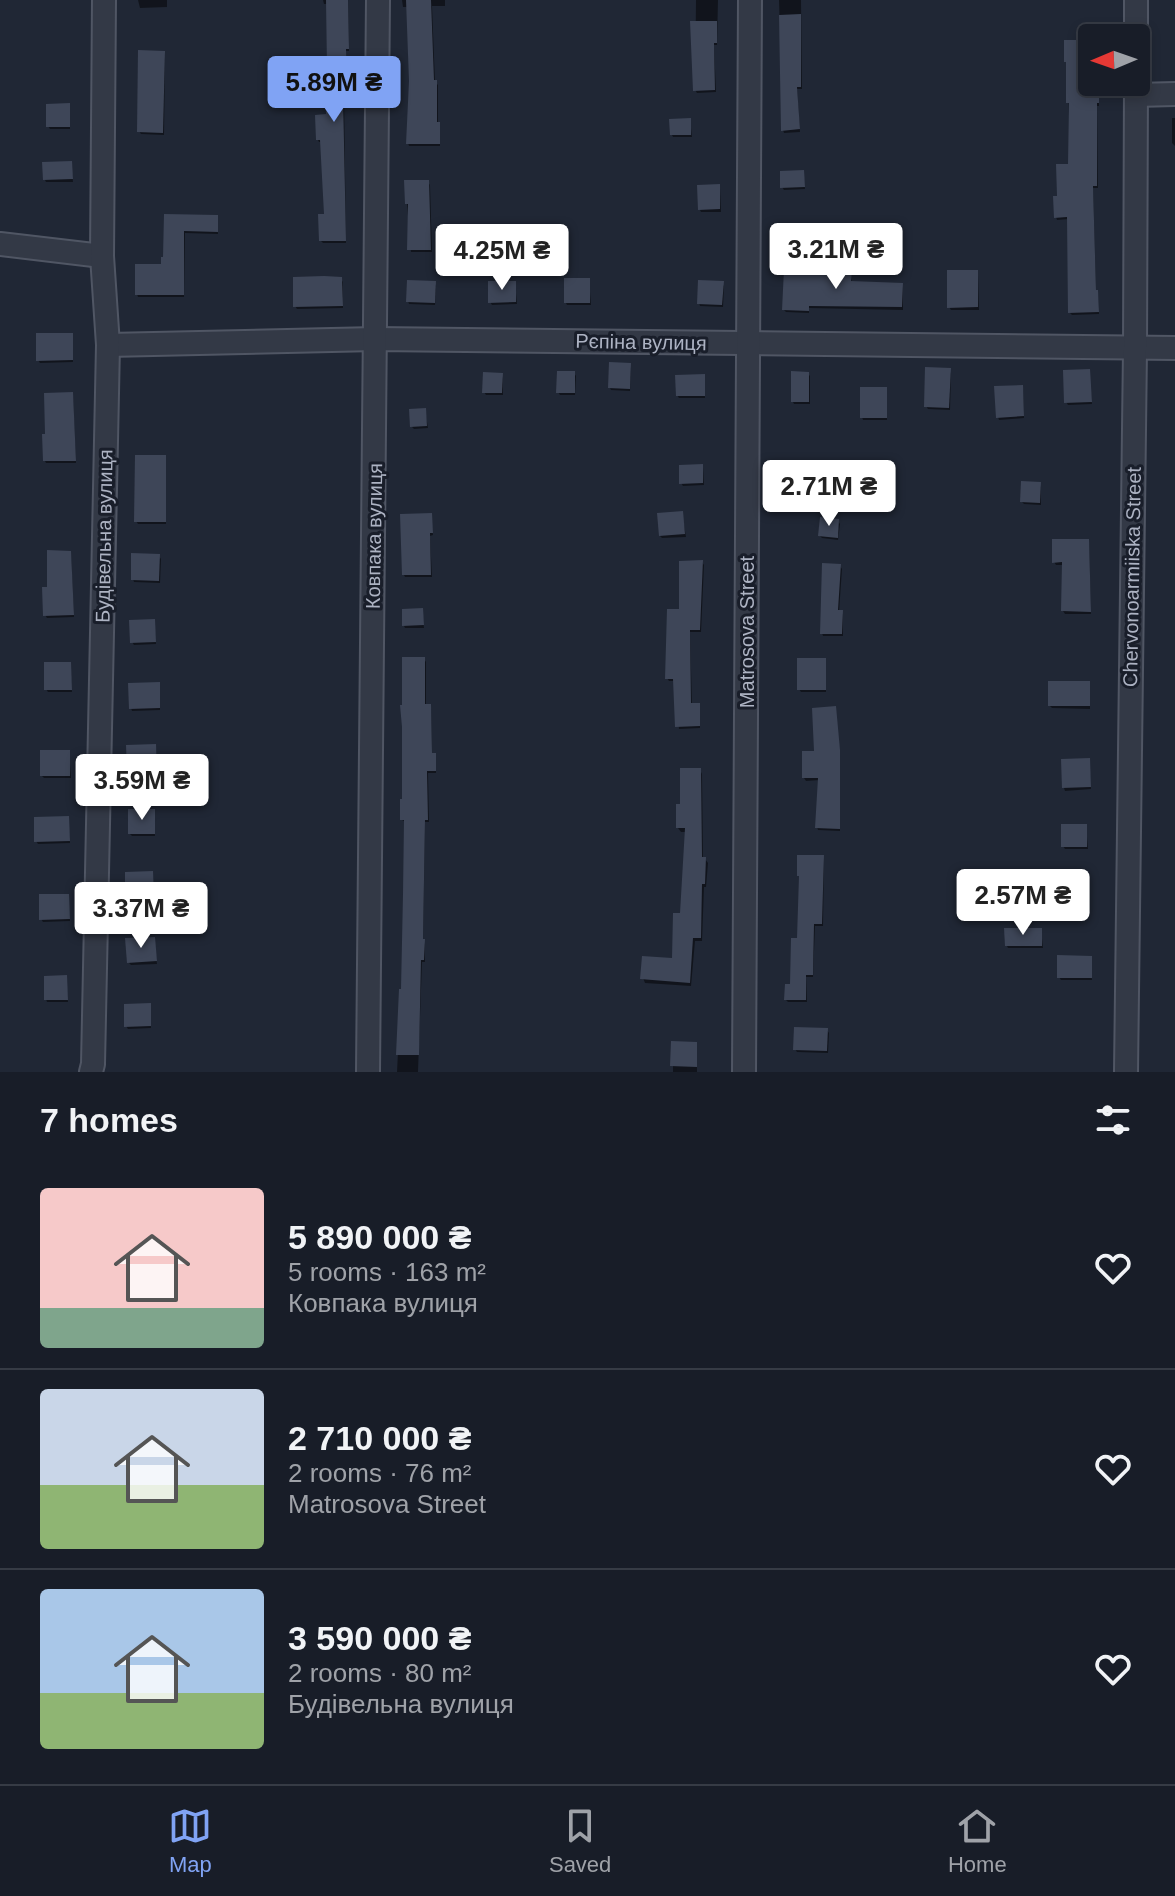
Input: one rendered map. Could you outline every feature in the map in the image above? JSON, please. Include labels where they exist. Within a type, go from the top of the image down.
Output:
[{"type":"street","name":"Будівельна вулиця","points":[[91,1072],[94,1048],[108,345],[102,256],[104,0]]},
{"type":"street","name":"Ковпака вулиця","points":[[368,1072],[378,0]]},
{"type":"street","name":"Matrosova Street","points":[[744,1072],[750,0]]},
{"type":"street","points":[[1136,0],[1136,24]]},
{"type":"street","points":[[1150,90],[1175,94]]},
{"type":"street","name":"Chervonoarmiiska Street","points":[[1126,1072],[1136,96]]},
{"type":"street","points":[[0,244],[102,256]]},
{"type":"street","name":"Рєпіна вулиця","points":[[108,345],[376,339],[1175,348]]},
{"type":"building","points":[[326,0],[348,0],[348,94],[343,94],[346,241],[319,241],[318,214],[324,214],[320,140],[316,140],[315,115],[326,114]]},
{"type":"building","points":[[406,0],[431,0],[440,144],[406,144],[409,81]]},
{"type":"building","points":[[801,14],[801,87],[797,87],[800,129],[781,131],[779,15]]},
{"type":"building","points":[[690,21],[717,21],[715,90],[693,91]]},
{"type":"building","points":[[1064,40],[1078,40],[1078,96],[1099,96],[1097,186],[1093,186],[1099,312],[1068,313],[1067,217],[1054,218],[1056,164],[1068,164],[1069,103],[1066,103]]},
{"type":"building","points":[[138,50],[165,51],[163,133],[137,132]]},
{"type":"building","points":[[70,103],[70,127],[46,127],[46,104]]},
{"type":"building","points":[[691,118],[691,135],[670,135],[669,119]]},
{"type":"building","points":[[72,161],[73,179],[43,180],[42,162]]},
{"type":"building","points":[[804,170],[805,187],[780,188],[780,171]]},
{"type":"building","points":[[404,180],[429,180],[431,250],[407,250],[408,204],[405,204]]},
{"type":"building","points":[[720,184],[720,209],[698,210],[697,185]]},
{"type":"building","points":[[164,214],[218,215],[218,232],[184,231],[184,295],[135,295],[135,264],[161,264]]},
{"type":"building","points":[[784,269],[852,270],[851,281],[903,283],[902,307],[809,306],[809,311],[782,310]]},
{"type":"building","points":[[947,270],[978,270],[978,307],[947,308]]},
{"type":"building","points":[[293,277],[342,277],[343,306],[293,307]]},
{"type":"building","points":[[564,278],[590,278],[590,303],[564,303]]},
{"type":"building","points":[[407,280],[436,281],[435,303],[406,302]]},
{"type":"building","points":[[698,280],[724,281],[722,305],[697,304]]},
{"type":"building","points":[[488,281],[516,281],[516,302],[488,303]]},
{"type":"building","points":[[36,333],[73,333],[73,360],[36,361]]},
{"type":"building","points":[[609,362],[631,363],[630,389],[608,388]]},
{"type":"building","points":[[925,367],[951,368],[949,408],[924,407]]},
{"type":"building","points":[[1090,369],[1092,402],[1064,403],[1063,370]]},
{"type":"building","points":[[557,371],[575,371],[575,393],[556,393]]},
{"type":"building","points":[[791,371],[809,372],[809,402],[791,402]]},
{"type":"building","points":[[483,372],[503,373],[502,393],[482,393]]},
{"type":"building","points":[[705,374],[705,396],[676,396],[675,375]]},
{"type":"building","points":[[1023,385],[1024,416],[996,418],[994,386]]},
{"type":"building","points":[[860,387],[887,387],[887,418],[860,418]]},
{"type":"building","points":[[73,392],[76,461],[43,461],[44,393]]},
{"type":"building","points":[[426,408],[427,426],[410,427],[409,409]]},
{"type":"building","points":[[135,455],[166,455],[166,522],[134,522]]},
{"type":"building","points":[[703,464],[703,483],[679,484],[679,465]]},
{"type":"building","points":[[821,466],[839,467],[839,486],[820,485]]},
{"type":"building","points":[[1021,481],[1041,482],[1040,503],[1020,502]]},
{"type":"building","points":[[683,511],[685,534],[659,536],[657,513]]},
{"type":"building","points":[[432,513],[431,575],[402,575],[400,514]]},
{"type":"building","points":[[820,517],[839,519],[838,538],[818,536]]},
{"type":"building","points":[[1052,539],[1089,539],[1091,612],[1061,611],[1062,562],[1052,563]]},
{"type":"building","points":[[47,550],[71,551],[74,615],[43,616],[42,587],[47,587]]},
{"type":"building","points":[[131,553],[160,554],[159,581],[131,580]]},
{"type":"building","points":[[703,560],[700,630],[690,630],[691,703],[700,703],[700,726],[675,727],[673,679],[665,679],[667,609],[679,609],[679,561]]},
{"type":"building","points":[[822,563],[841,564],[838,610],[843,610],[842,634],[820,634]]},
{"type":"building","points":[[423,608],[424,625],[402,626],[402,609]]},
{"type":"building","points":[[155,619],[156,642],[130,643],[129,620]]},
{"type":"building","points":[[402,657],[425,657],[425,704],[431,704],[432,753],[436,753],[436,771],[427,771],[425,939],[424,960],[421,960],[419,1055],[396,1055],[403,894],[404,820],[400,820]]},
{"type":"building","points":[[797,658],[826,658],[826,690],[797,690]]},
{"type":"building","points":[[44,662],[71,662],[72,690],[44,690]]},
{"type":"building","points":[[1048,681],[1090,681],[1090,706],[1048,706]]},
{"type":"building","points":[[160,682],[160,708],[129,709],[128,683]]},
{"type":"building","points":[[836,706],[840,750],[840,829],[815,828],[818,778],[802,778],[802,751],[814,751],[812,708]]},
{"type":"building","points":[[156,744],[157,770],[127,771],[126,745]]},
{"type":"building","points":[[40,750],[70,750],[70,776],[40,776]]},
{"type":"building","points":[[1090,758],[1091,787],[1062,788],[1061,759]]},
{"type":"building","points":[[680,768],[701,768],[702,857],[706,857],[701,938],[693,938],[690,983],[640,979],[642,956],[672,958],[673,913],[680,913],[685,828],[676,828]]},
{"type":"building","points":[[128,809],[155,809],[155,834],[128,834]]},
{"type":"building","points":[[69,816],[70,841],[34,842],[34,817]]},
{"type":"building","points":[[1061,824],[1087,824],[1087,847],[1061,847]]},
{"type":"building","points":[[797,855],[824,855],[822,924],[814,924],[813,975],[806,975],[806,1000],[784,1000],[785,984],[790,984],[791,938],[797,938]]},
{"type":"building","points":[[153,871],[154,896],[125,896],[125,872]]},
{"type":"building","points":[[1069,872],[1069,896],[1032,896],[1032,873]]},
{"type":"building","points":[[39,894],[69,894],[70,919],[39,920]]},
{"type":"building","points":[[1004,928],[1042,928],[1042,946],[1005,946]]},
{"type":"building","points":[[155,937],[157,961],[127,963],[125,938]]},
{"type":"building","points":[[1057,955],[1092,956],[1092,978],[1057,978]]},
{"type":"building","points":[[67,975],[68,1000],[44,1000],[44,976]]},
{"type":"building","points":[[151,1003],[151,1026],[124,1027],[124,1004]]},
{"type":"building","points":[[794,1027],[828,1028],[827,1051],[793,1050]]},
{"type":"building","points":[[671,1041],[697,1042],[697,1067],[670,1066]]}]
